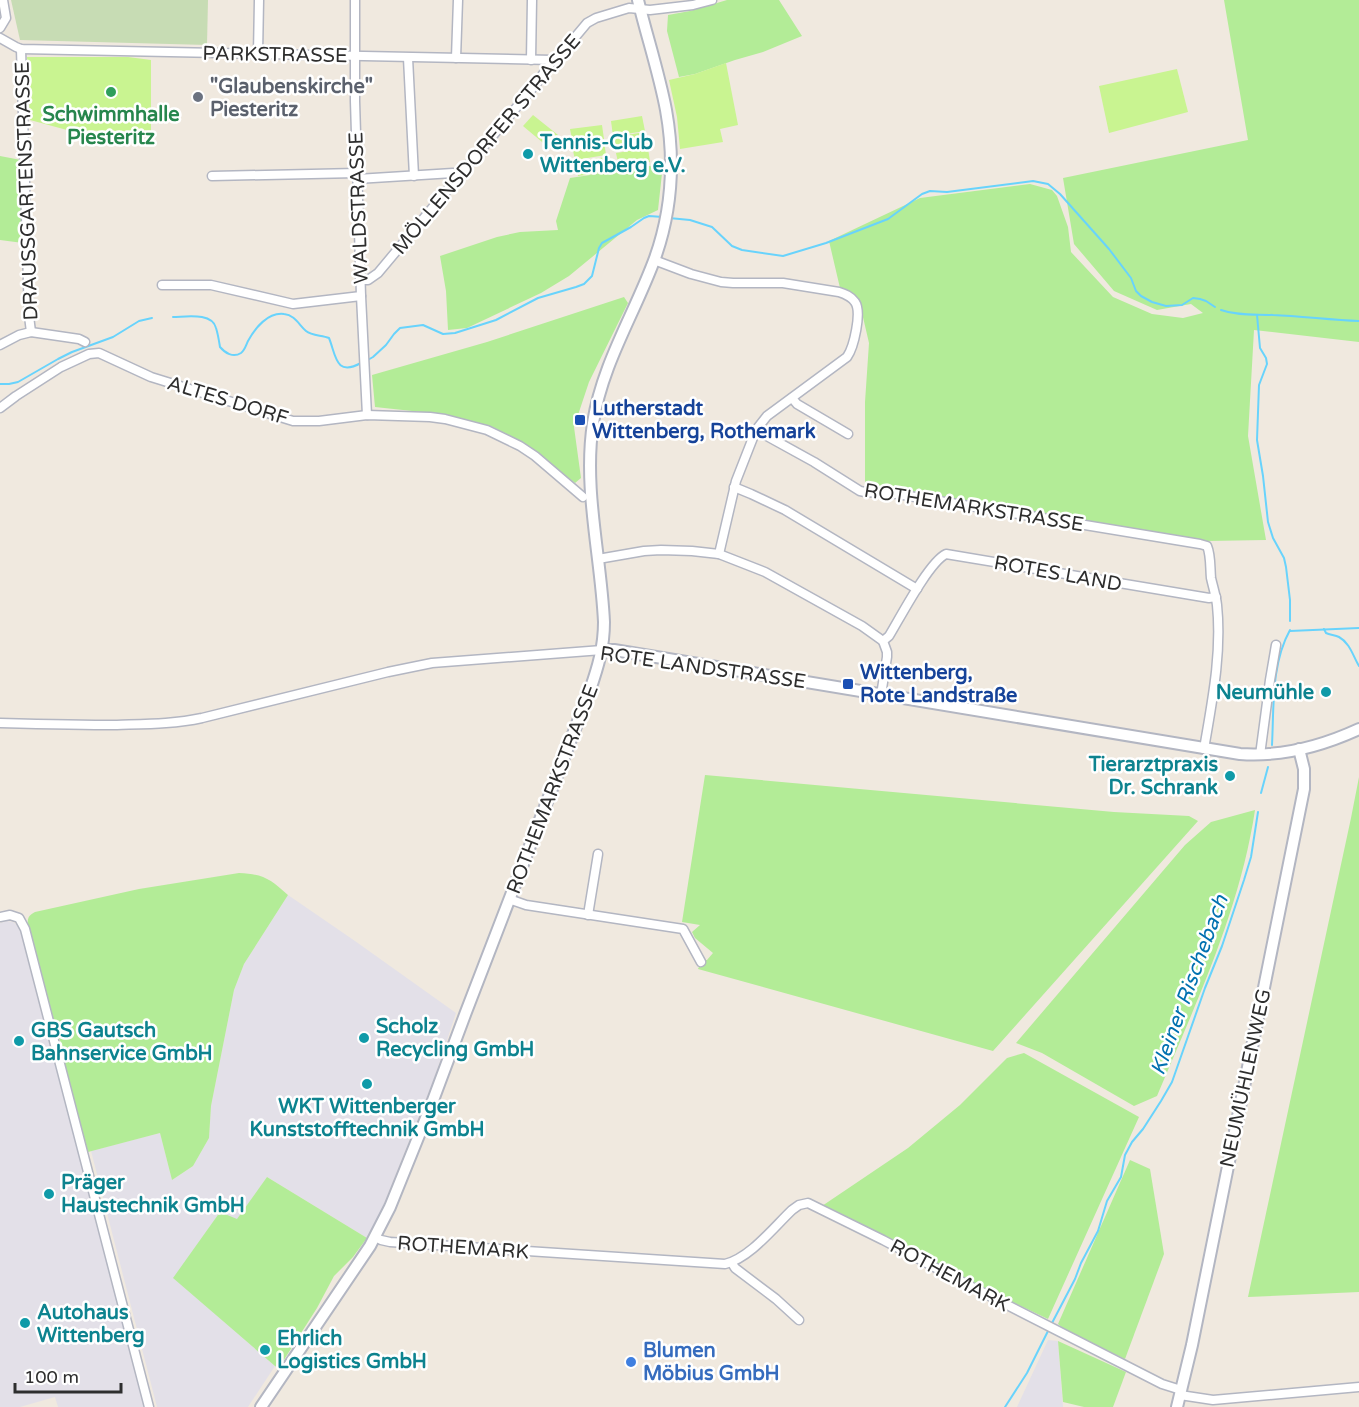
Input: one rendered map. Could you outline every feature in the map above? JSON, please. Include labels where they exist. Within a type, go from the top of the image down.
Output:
[{"type":"street","points":[[0,28],[6,18],[3,0]]},
{"type":"street","points":[[258,54],[259,0]]},
{"type":"street","name":"WALDSTRASSE","points":[[355,0],[354,56],[360,296],[367,415]]},
{"type":"street","points":[[456,58],[458,0]]},
{"type":"street","points":[[531,60],[532,0]]},
{"type":"street","name":"MÖLLENSDORFER STRASSE","points":[[360,280],[368,280],[378,273],[543,76],[553,60],[561,54],[583,27],[592,20],[639,4],[647,10],[712,0]]},
{"type":"street","name":"ROTHEMARKSTRASSE","points":[[261,1407],[385,1219],[432,1103],[590,690],[602,650],[603,614],[590,472],[593,421],[608,366],[654,260],[667,211],[671,174],[669,130],[663,97],[639,4]]},
{"type":"street","name":"PARKSTRASSE","points":[[0,38],[21,49],[553,60]]},
{"type":"street","name":"DRAUSSGARTENSTRASSE","points":[[21,49],[31,332]]},
{"type":"street","points":[[408,57],[414,176]]},
{"type":"street","points":[[212,176],[414,176],[453,173],[459,177]]},
{"type":"street","points":[[654,260],[721,282],[776,283],[839,292],[852,298],[858,308],[850,352],[843,361],[767,416],[756,430],[734,487],[719,554]]},
{"type":"street","points":[[162,285],[211,285],[293,304],[360,296]]},
{"type":"street","points":[[0,345],[31,332],[79,339],[85,342]]},
{"type":"street","name":"ALTES DORF","points":[[0,408],[55,371],[94,353],[103,354],[151,377],[293,421],[319,421],[367,415]]},
{"type":"street","points":[[792,398],[797,404],[848,434]]},
{"type":"street","points":[[367,415],[430,417],[486,430],[520,446],[535,456],[583,497]]},
{"type":"street","name":"ROTHEMARKSTRASSE","points":[[756,430],[860,491],[908,495],[1207,546],[1216,597]]},
{"type":"street","points":[[734,487],[784,510],[917,588]]},
{"type":"street","points":[[598,559],[662,550],[692,551],[719,554],[754,567],[862,626],[884,641],[887,657],[881,695]]},
{"type":"street","name":"ROTES LAND","points":[[884,641],[917,588],[939,558],[946,554],[1209,598],[1216,597]]},
{"type":"street","points":[[1204,749],[1215,682],[1216,597]]},
{"type":"street","points":[[1260,755],[1276,645]]},
{"type":"street","name":"ROTE LANDSTRASSE","points":[[0,723],[81,725],[179,722],[432,663],[614,650],[1240,754],[1276,754],[1330,740],[1359,729]]},
{"type":"street","name":"NEUMÜHLENWEG","points":[[1177,1407],[1196,1325],[1304,789],[1304,769],[1299,749]]},
{"type":"street","points":[[588,915],[598,854]]},
{"type":"street","points":[[509,899],[588,915],[683,928],[701,962]]},
{"type":"street","points":[[0,917],[10,915],[19,918],[25,929],[149,1407]]},
{"type":"street","name":"ROTHEMARK","points":[[375,1237],[390,1242],[725,1264],[732,1263],[751,1250],[792,1210],[808,1203],[1180,1393],[1213,1400],[1359,1387]]},
{"type":"street","points":[[732,1263],[735,1268],[799,1320]]},
{"type":"shaded area","points":[[288,895],[456,1013],[434,1079],[380,1214],[367,1238],[267,1177],[237,1220],[220,1212],[174,1278],[275,1366],[248,1407],[157,1407],[91,1151],[160,1133],[172,1180],[193,1166],[209,1138],[211,1106],[234,990],[244,964]]},
{"type":"shaded area","points":[[7,921],[18,926],[21,934],[144,1407],[58,1407],[55,1397],[20,1407],[0,1407],[0,923]]},
{"type":"shaded area","points":[[1048,1340],[1058,1341],[1063,1407],[1017,1407]]},
{"type":"green space","points":[[11,0],[208,0],[207,45],[20,40]]},
{"type":"green space","points":[[727,0],[779,0],[802,36],[763,52],[679,77],[667,31],[668,15]]},
{"type":"green space","points":[[1224,0],[1359,0],[1359,342],[1254,330],[1248,436],[1266,540],[1207,541],[865,485],[865,402],[869,343],[859,300],[840,288],[829,241],[920,198],[1030,184],[1052,190],[1057,196],[1068,227],[1071,252],[1113,297],[1152,314],[1183,318],[1203,313],[1191,304],[1157,310],[1114,291],[1074,244],[1063,178],[1248,140]]},
{"type":"green space","points":[[27,57],[128,57],[151,60],[151,132],[67,130],[30,120]]},
{"type":"green space","points":[[726,63],[738,125],[720,129],[723,142],[680,149],[677,117],[669,80]]},
{"type":"green space","points":[[1177,69],[1188,112],[1109,133],[1099,86]]},
{"type":"green space","points":[[533,115],[558,135],[548,147],[523,126]]},
{"type":"green space","points":[[642,116],[645,131],[613,136],[611,121]]},
{"type":"green space","points":[[602,125],[604,139],[573,144],[570,129]]},
{"type":"green space","points":[[645,132],[647,147],[616,151],[614,137]]},
{"type":"green space","points":[[604,141],[606,155],[575,160],[572,146]]},
{"type":"green space","points":[[648,148],[650,162],[619,167],[616,153]]},
{"type":"green space","points":[[0,156],[21,160],[23,243],[0,240]]},
{"type":"green space","points":[[606,157],[609,172],[578,176],[575,162]]},
{"type":"green space","points":[[663,164],[658,210],[637,220],[569,276],[541,293],[467,328],[448,330],[446,291],[440,256],[497,237],[520,232],[558,230],[556,221],[570,178]]},
{"type":"green space","points":[[624,297],[628,303],[589,382],[574,427],[581,478],[575,483],[528,446],[493,427],[440,414],[375,407],[372,375],[487,342]]},
{"type":"green space","points":[[705,775],[1114,812],[1189,816],[1198,821],[993,1051],[698,969],[702,960],[707,960],[713,953],[695,938],[692,932],[700,925],[682,922]]},
{"type":"green space","points":[[1359,777],[1359,1292],[1248,1297],[1351,818]]},
{"type":"green space","points":[[1255,810],[1239,884],[1228,920],[1157,1096],[1134,1106],[1042,1053],[1016,1043],[1185,845],[1211,822]]},
{"type":"green space","points":[[239,873],[266,878],[288,895],[244,964],[234,990],[211,1106],[209,1138],[193,1166],[172,1180],[160,1133],[88,1152],[62,1056],[62,1044],[56,1034],[28,925],[29,917],[35,912],[139,889]]},
{"type":"green space","points":[[1024,1053],[1139,1117],[1048,1319],[822,1206],[908,1148],[960,1105],[1007,1058]]},
{"type":"green space","points":[[1130,1160],[1150,1169],[1164,1254],[1125,1359],[1066,1331],[1058,1324]]},
{"type":"green space","points":[[267,1177],[367,1238],[353,1257],[334,1276],[317,1308],[278,1368],[173,1278],[220,1212],[237,1219]]},
{"type":"green space","points":[[1058,1341],[1126,1372],[1113,1407],[1084,1407],[1063,1402]]},
{"type":"waterway","points":[[669,218],[690,220],[712,227],[732,246],[742,250],[783,256],[826,243],[888,219],[922,194],[930,191],[947,192],[1033,181],[1048,184],[1060,194],[1109,249],[1131,278],[1136,291],[1141,296],[1166,306],[1182,305],[1193,298],[1206,301],[1215,307]]},
{"type":"waterway","points":[[366,361],[386,345],[400,328],[423,325],[443,334],[455,333],[496,320],[538,298],[584,284],[592,276],[602,243],[644,218],[663,217]]},
{"type":"waterway","points":[[1221,310],[1240,314],[1359,321]]},
{"type":"waterway","points":[[173,317],[204,317],[209,320],[216,328],[220,347],[227,353],[235,355],[242,352],[258,326],[267,318],[284,314],[294,318],[308,333],[329,338],[335,357],[341,366],[352,367],[361,363]]},
{"type":"waterway","points":[[1257,315],[1260,348],[1267,364],[1259,385],[1257,440],[1268,522],[1286,567],[1290,621]]},
{"type":"waterway","points":[[0,384],[18,382],[72,352],[113,337],[139,321],[152,318]]},
{"type":"waterway","name":"Kleiner Rischebach","points":[[1290,631],[1359,628]]},
{"type":"waterway","points":[[1324,629],[1326,633],[1339,637],[1346,643],[1359,666]]},
{"type":"waterway","name":"Kleiner Rischebach","points":[[1272,745],[1276,671],[1290,630]]},
{"type":"waterway","name":"Kleiner Rischebach","points":[[1261,793],[1268,767]]},
{"type":"waterway","name":"Kleiner Rischebach","points":[[1052,1323],[1098,1231],[1107,1201],[1121,1177],[1125,1155],[1172,1082],[1244,880],[1251,857],[1258,812]]},
{"type":"waterway","name":"Kleiner Rischebach","points":[[1005,1407],[1027,1373],[1048,1331]]},
{"type":"place","name":"Schwimmhalle Piesteritz","points":[[111,92]]},
{"type":"place","name":"\"Glaubenskirche\" Piesteritz","points":[[198,97]]},
{"type":"place","name":"Tennis-Club Wittenberg e.V.","points":[[528,154]]},
{"type":"place","name":"Lutherstadt Wittenberg, Rothemark","points":[[580,420]]},
{"type":"place","name":"Wittenberg, Rote Landstraße","points":[[848,684]]},
{"type":"place","name":"Neumühle","points":[[1326,692]]},
{"type":"place","name":"Tierarztpraxis Dr. Schrank","points":[[1230,776]]},
{"type":"place","name":"Scholz Recycling GmbH","points":[[364,1038]]},
{"type":"place","name":"GBS Gautsch Bahnservice GmbH","points":[[19,1041]]},
{"type":"place","name":"WKT Wittenberger Kunststofftechnik GmbH","points":[[367,1084]]},
{"type":"place","name":"Präger Haustechnik GmbH","points":[[49,1194]]},
{"type":"place","name":"Autohaus Wittenberg","points":[[25,1323]]},
{"type":"place","name":"Ehrlich Logistics GmbH","points":[[265,1350]]},
{"type":"place","name":"Blumen Möbius GmbH","points":[[631,1362]]}]
